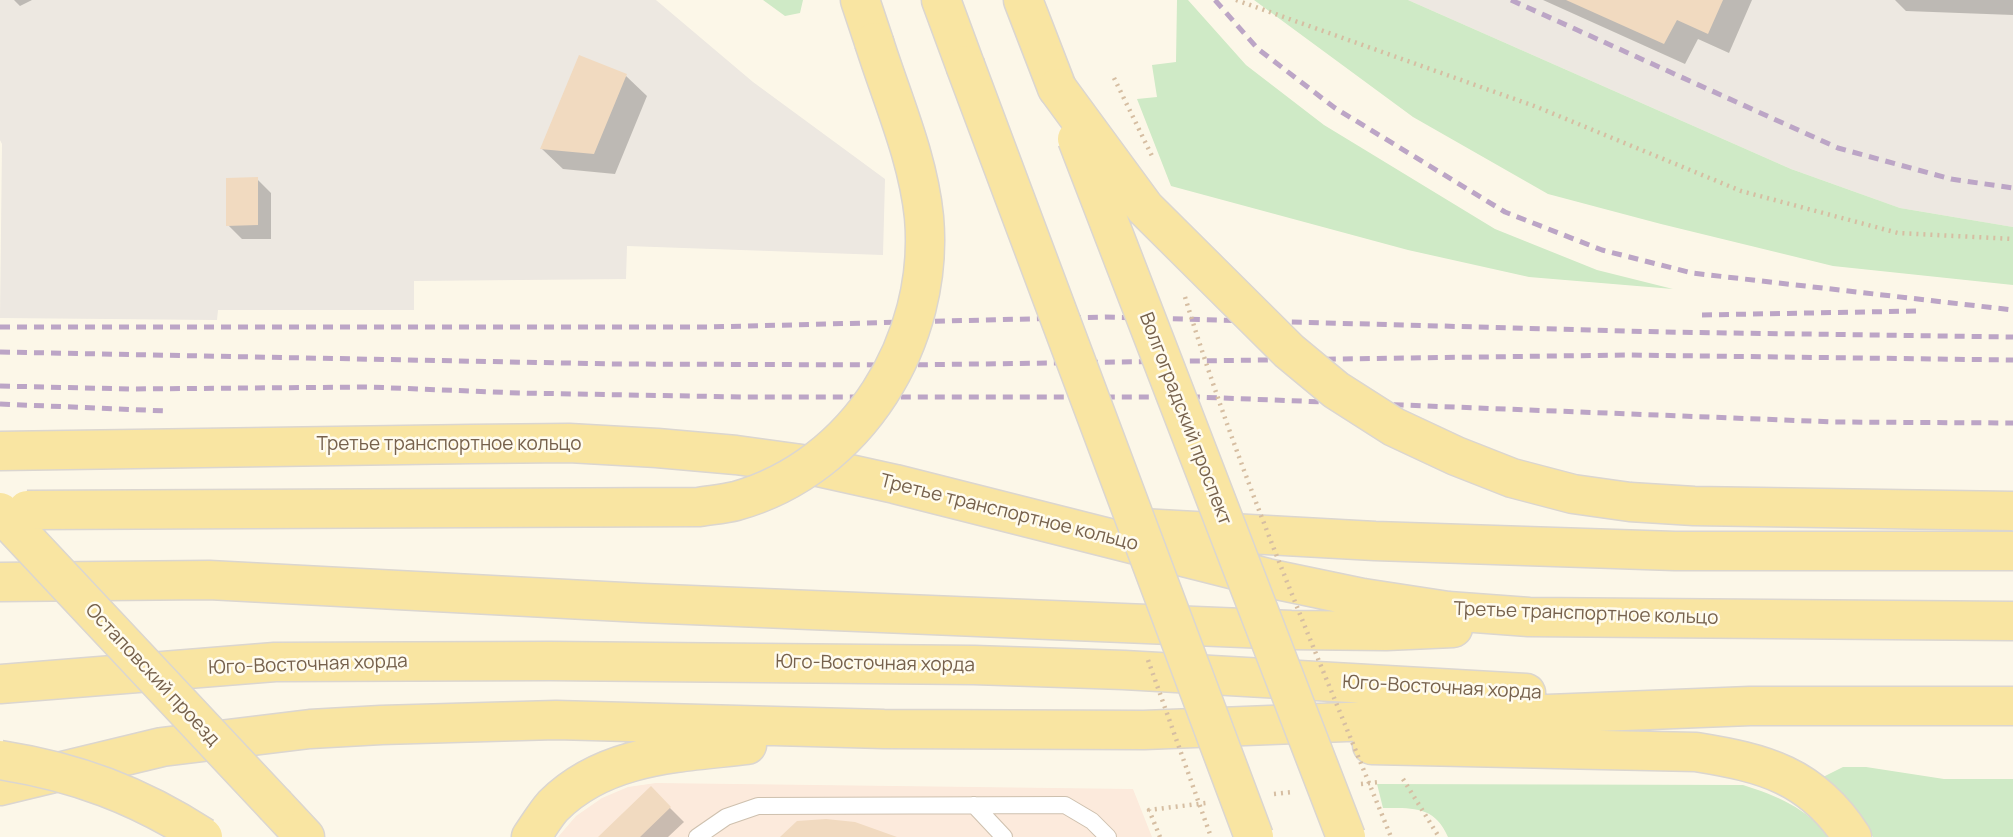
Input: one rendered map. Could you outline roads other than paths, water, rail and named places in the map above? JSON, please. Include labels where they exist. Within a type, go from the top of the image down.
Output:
[{"type":"main road","points":[[9,511],[685,508],[736,501],[800,472],[831,450],[857,425],[877,399],[897,363],[911,328],[921,290],[924,217],[918,180],[860,0]]},
{"type":"main road","points":[[941,0],[1254,837]]},
{"type":"main road","name":"Волгоградский проспект","points":[[1023,0],[1346,837]]},
{"type":"main road","points":[[1057,88],[1145,208],[1289,351],[1336,390],[1382,419],[1456,456],[1511,478],[1560,491],[1630,502],[1694,506],[2013,511]]},
{"type":"main road","name":"Третье транспортное кольцо","points":[[0,451],[569,443],[736,455],[809,465],[895,484],[1267,578],[1363,598],[1448,611],[1529,617],[2013,621]]},
{"type":"main road","points":[[895,484],[1059,517],[1154,529],[1375,541],[1675,551],[2013,551]]},
{"type":"main road","name":"Остаповский проезд","points":[[9,511],[305,837]]},
{"type":"main road","points":[[0,582],[209,580],[642,603],[1291,630],[1386,631],[1661,619]]},
{"type":"main road","points":[[1921,620],[2013,608]]},
{"type":"main road","name":"Юго-Восточная хорда","points":[[0,684],[275,662],[933,664],[1124,670],[1750,706]]},
{"type":"main road","points":[[0,786],[162,747],[310,729],[556,720],[884,729],[1144,730],[1750,706],[2013,706]]},
{"type":"main road","points":[[531,837],[551,807],[575,787],[608,769],[646,757],[884,729]]},
{"type":"main road","points":[[1144,730],[1179,740],[1696,752],[1748,761],[1784,774],[1811,791],[1838,816],[1852,837]]},
{"type":"main road","points":[[0,760],[40,766],[130,795],[203,837]]},
{"type":"lane","points":[[974,805],[1004,837]]},
{"type":"lane","points":[[697,837],[726,817],[758,806],[974,805],[1065,805],[1093,821],[1108,837]]},
{"type":"railway","points":[[1215,0],[1258,49],[1335,108],[1505,212],[1602,250],[1692,273],[2013,310]]},
{"type":"railway","points":[[1511,0],[1838,148],[1951,179],[2013,188]]},
{"type":"railway","points":[[1702,315],[1918,311]]},
{"type":"railway","points":[[0,327],[708,327],[1105,317],[1664,332],[2013,337]]},
{"type":"railway","points":[[0,352],[616,364],[905,365],[1626,355],[2013,360]]},
{"type":"railway","points":[[0,386],[130,389],[369,387],[744,397],[1197,397],[1835,422],[2013,423]]},
{"type":"railway","points":[[0,404],[167,411]]}]
